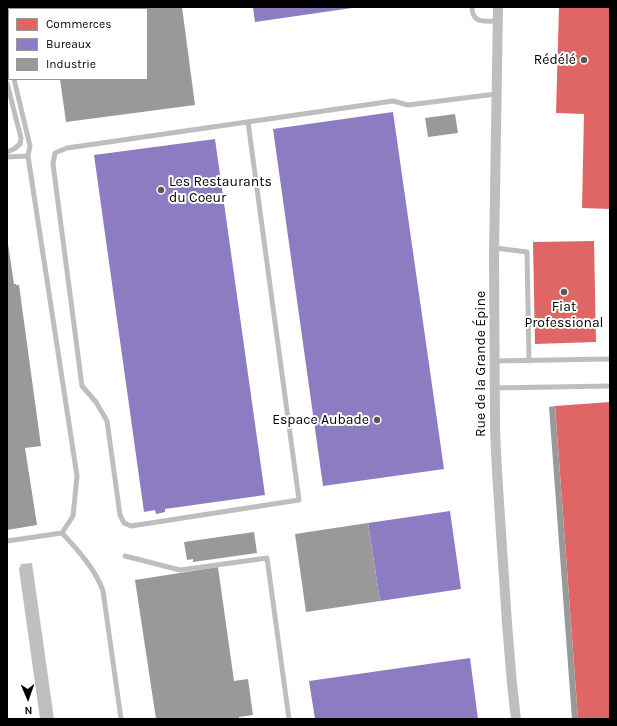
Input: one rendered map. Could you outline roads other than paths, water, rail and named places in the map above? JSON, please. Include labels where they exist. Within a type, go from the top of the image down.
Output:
[{"type":"street","name":"Rue de la Grande Épine","points":[[498,7],[494,248],[494,388],[497,472],[507,623],[516,719]]},
{"type":"lane","points":[[472,7],[472,15],[476,18],[480,20],[497,21]]},
{"type":"lane","points":[[7,541],[62,533],[73,516],[77,476],[28,156],[30,146],[14,80]]},
{"type":"lane","points":[[7,83],[21,138],[20,144],[7,152]]},
{"type":"lane","points":[[248,122],[298,500],[132,526],[124,523],[120,514],[107,421],[96,402],[82,386],[53,164],[56,154],[67,148],[393,101],[408,105],[496,94]]},
{"type":"lane","points":[[7,157],[28,156]]},
{"type":"lane","points":[[494,248],[527,252],[529,361]]},
{"type":"lane","points":[[494,362],[609,360]]},
{"type":"lane","points":[[494,388],[610,386]]},
{"type":"lane","points":[[62,533],[77,548],[100,582],[103,591],[121,719]]},
{"type":"lane","points":[[125,556],[180,570],[267,558],[289,719]]},
{"type":"place","name":"Rédélé","points":[[584,60]]},
{"type":"place","name":"Les Restaurants du Coeur","points":[[161,190]]},
{"type":"place","name":"Fiat Professional","points":[[564,292]]},
{"type":"place","name":"Espace Aubade","points":[[377,420]]}]
